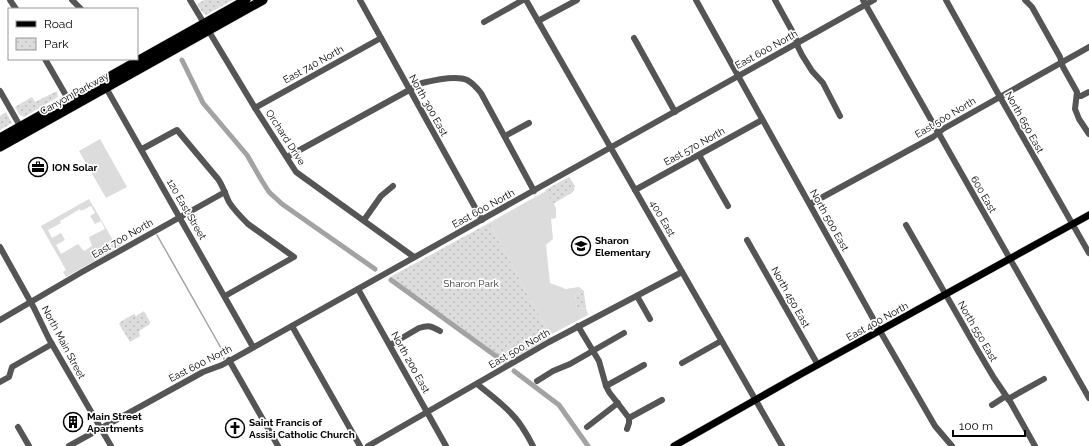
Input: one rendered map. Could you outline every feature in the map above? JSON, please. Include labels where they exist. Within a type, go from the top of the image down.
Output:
[{"type":"highway","name":"Canyon Parkway","points":[[207,27],[246,0]]},
{"type":"highway","name":"Canyon Parkway","points":[[0,147],[104,84],[207,27],[263,0]]},
{"type":"highway","name":"Canyon Parkway","points":[[0,138],[68,99],[104,84]]},
{"type":"main road","name":"East 400 North","points":[[674,446],[1089,215]]},
{"type":"street","points":[[72,0],[80,8]]},
{"type":"street","name":"Orchard Drive","points":[[190,0],[292,167],[301,176],[414,257]]},
{"type":"street","name":"North 300 East","points":[[360,0],[482,220]]},
{"type":"street","points":[[484,22],[523,0]]},
{"type":"street","name":"400 East","points":[[526,0],[782,446]]},
{"type":"street","points":[[538,21],[576,0]]},
{"type":"street","name":"North 500 East","points":[[696,0],[880,331],[936,426],[952,446]]},
{"type":"street","points":[[775,0],[796,38],[798,47],[808,64],[823,83],[840,116]]},
{"type":"street","name":"East 600 North","points":[[69,446],[203,372],[214,368],[292,326],[797,43],[864,2],[874,0]]},
{"type":"street","name":"North 650 East","points":[[946,0],[1089,253]]},
{"type":"street","points":[[1025,0],[1032,7],[1060,57],[1063,67],[1077,92],[1074,109],[1089,134]]},
{"type":"street","name":"600 East","points":[[864,2],[1089,398]]},
{"type":"street","name":"East 740 North","points":[[255,108],[380,38]]},
{"type":"street","points":[[634,38],[675,112]]},
{"type":"street","name":"East 500 North","points":[[810,204],[933,137],[943,129],[1089,47]]},
{"type":"street","points":[[46,60],[68,99]]},
{"type":"street","points":[[287,157],[422,83],[434,80],[457,78],[474,84],[481,93],[534,191]]},
{"type":"street","name":"120 East Street","points":[[104,84],[253,347]]},
{"type":"street","points":[[0,91],[20,126]]},
{"type":"street","points":[[1077,96],[1081,96],[1089,92]]},
{"type":"street","name":"East 570 North","points":[[635,190],[762,120]]},
{"type":"street","points":[[505,136],[529,123]]},
{"type":"street","points":[[142,149],[177,130],[218,178],[230,203],[242,218],[248,224],[294,257],[225,296]]},
{"type":"street","points":[[699,155],[728,206]]},
{"type":"street","points":[[364,220],[381,196],[393,186]]},
{"type":"street","name":"East 700 North","points":[[0,320],[180,216],[225,192]]},
{"type":"street","name":"North 550 East","points":[[906,225],[985,364],[1035,446]]},
{"type":"street","name":"North 450 East","points":[[747,240],[818,365]]},
{"type":"street","name":"North Main Street","points":[[0,247],[31,302],[52,344],[111,446]]},
{"type":"street","name":"East 500 North","points":[[368,446],[549,342],[682,272]]},
{"type":"street","name":"North 200 East","points":[[358,289],[446,446]]},
{"type":"street","points":[[637,296],[650,319]]},
{"type":"street","points":[[292,326],[360,446]]},
{"type":"street","points":[[390,345],[424,326],[432,326],[440,331]]},
{"type":"street","points":[[578,326],[601,365],[609,392],[629,418],[630,423],[627,429]]},
{"type":"street","points":[[537,381],[570,364],[624,332]]},
{"type":"street","points":[[682,363],[721,341]]},
{"type":"street","points":[[0,382],[9,377],[12,367],[52,344]]},
{"type":"street","points":[[229,360],[278,446]]},
{"type":"street","points":[[606,386],[644,366]]},
{"type":"street","points":[[992,405],[1044,380]]},
{"type":"street","points":[[477,384],[507,410],[518,422],[533,446]]},
{"type":"street","points":[[629,418],[662,400]]},
{"type":"street","points":[[587,427],[618,404]]},
{"type":"street","points":[[18,427],[29,446]]},
{"type":"green space","points":[[204,0],[233,0],[206,15],[197,4]]},
{"type":"green space","points":[[57,91],[58,97],[24,117],[19,114],[15,107],[32,97],[35,102]]},
{"type":"green space","points":[[6,112],[12,123],[0,130],[0,116]]},
{"type":"green space","points":[[100,139],[127,187],[106,198],[79,151]]},
{"type":"green space","points":[[569,177],[575,186],[573,192],[553,204],[545,190]]},
{"type":"green space","points":[[546,191],[556,208],[556,218],[551,219],[553,239],[546,245],[550,283],[566,289],[579,287],[584,291],[584,293],[575,294],[577,309],[586,308],[588,315],[550,335],[489,223]]},
{"type":"green space","points":[[89,199],[114,242],[118,240],[121,246],[66,277],[63,272],[66,270],[41,226]],"holes":[[[91,206],[95,213],[90,216],[95,224],[101,221],[105,229],[89,237],[92,246],[84,251],[78,244],[61,254],[56,245],[65,240],[61,233],[52,238],[48,230],[61,223],[60,221],[80,209],[81,211]]]},
{"type":"green space","name":"Sharon Park","points":[[489,223],[551,337],[507,362],[390,277]]},
{"type":"green space","points":[[584,293],[586,308],[577,309],[575,294]]},
{"type":"green space","points":[[144,311],[150,324],[139,331],[140,336],[130,342],[119,324],[134,314],[136,316]]},
{"type":"waterway","points":[[182,60],[203,103],[247,155],[269,192],[282,204],[375,269]]},
{"type":"waterway","points":[[157,235],[221,348],[224,359]]},
{"type":"waterway","points":[[391,280],[504,362]]},
{"type":"waterway","points":[[514,371],[559,405],[588,446]]},
{"type":"place","name":"ION Solar","points":[[38,167]]},
{"type":"place","name":"Sharon Elementary","points":[[581,246]]},
{"type":"place","name":"Main Street Apartments","points":[[73,422]]},
{"type":"place","name":"Saint Francis of Assisi Catholic Church","points":[[235,428]]}]
